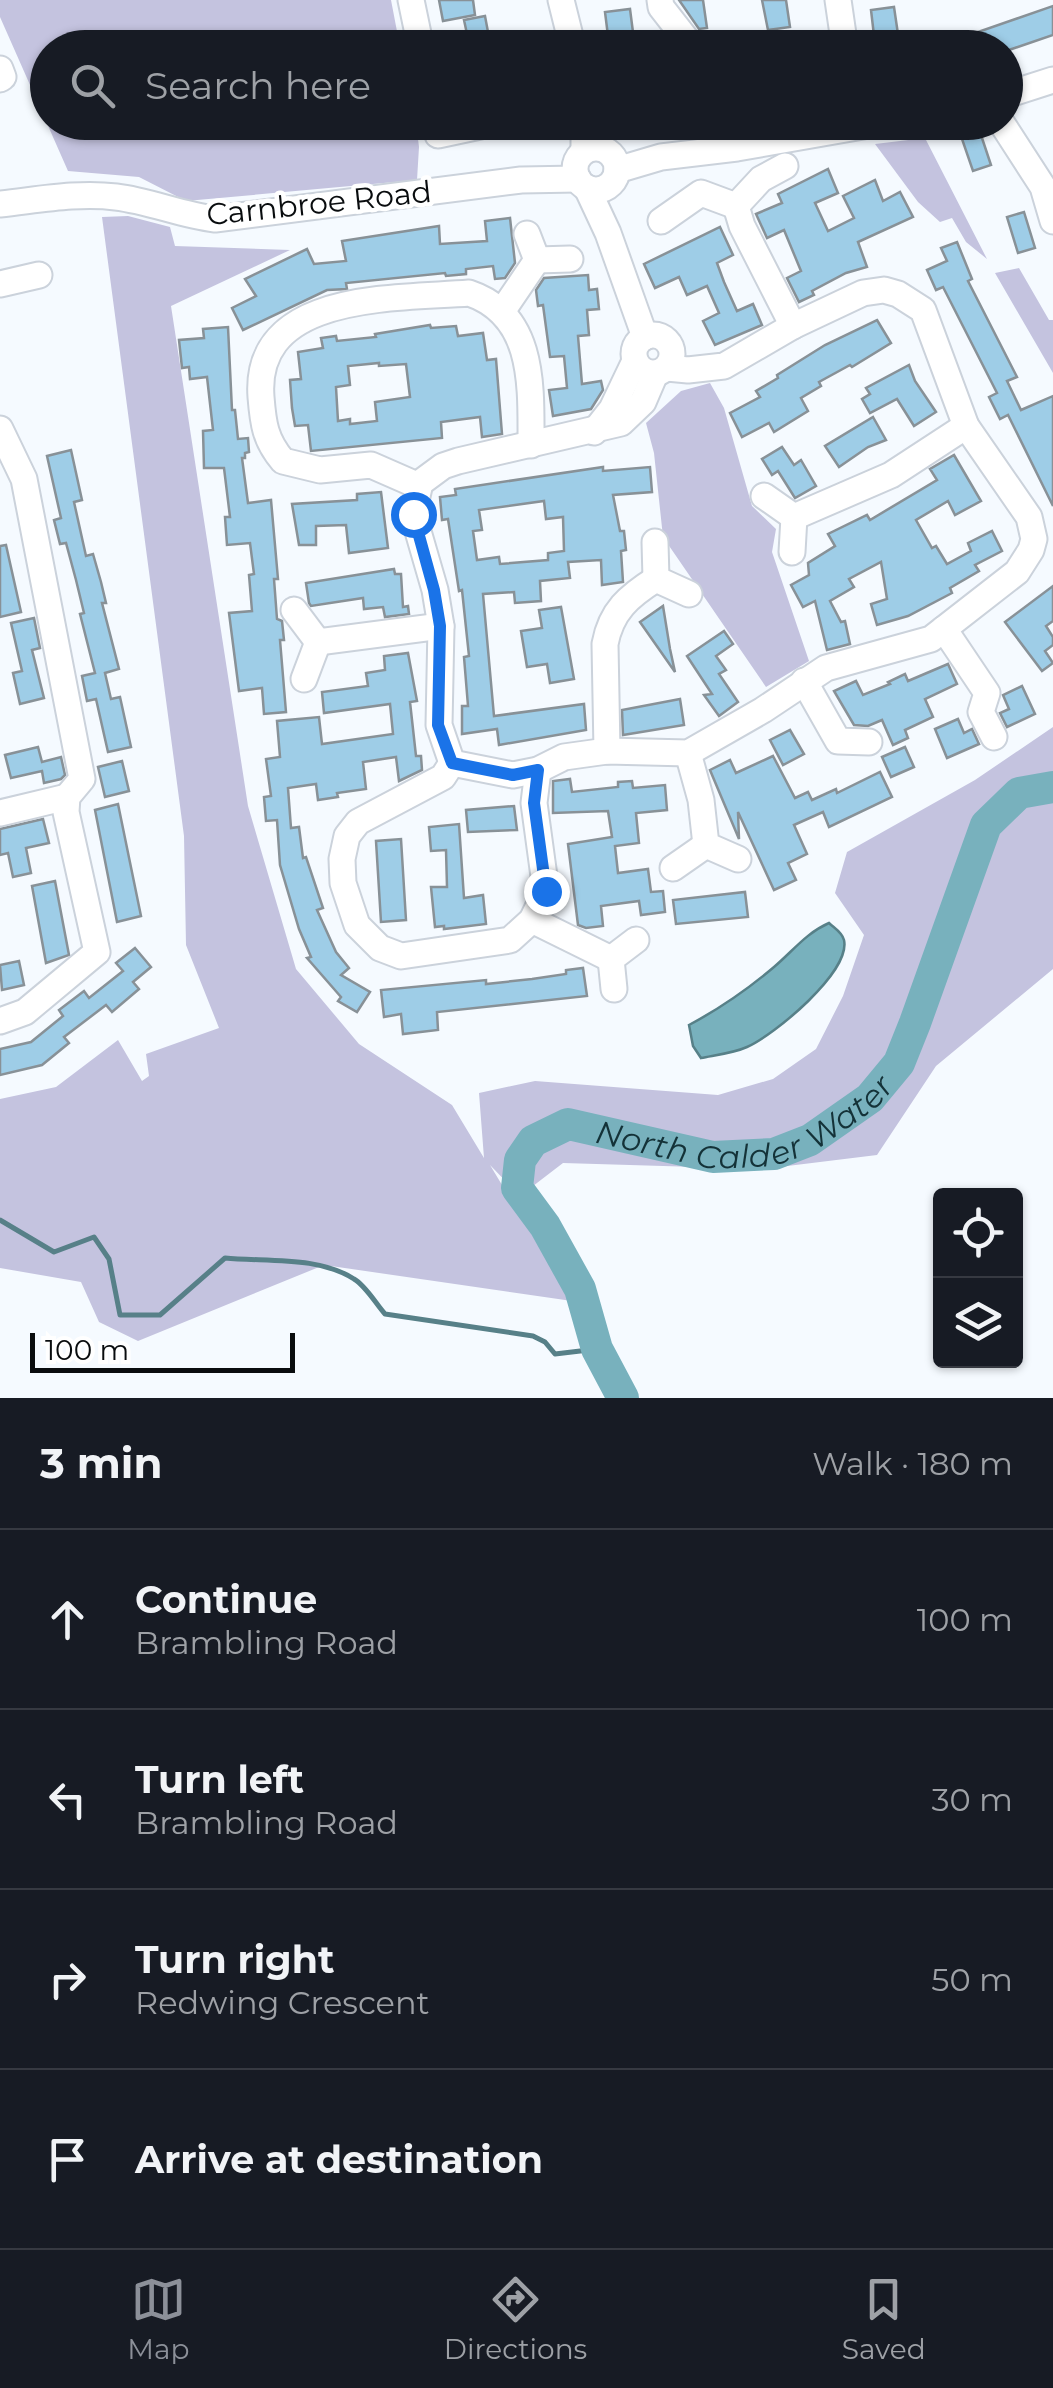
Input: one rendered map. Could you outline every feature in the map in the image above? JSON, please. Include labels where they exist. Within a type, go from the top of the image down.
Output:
[{"type":"street","points":[[412,0],[418,30]]},
{"type":"street","points":[[561,0],[568,30]]},
{"type":"street","points":[[660,0],[679,30]]},
{"type":"street","points":[[0,70],[0,80]]},
{"type":"street","points":[[1023,89],[1053,80]]},
{"type":"street","points":[[452,763],[513,775],[538,770],[564,757],[607,751],[688,753],[826,668],[931,640],[1017,572],[1032,550],[1044,542],[966,426],[924,310],[911,300],[873,290],[794,326],[734,362],[657,363],[636,345],[645,337],[608,233],[589,140]]},
{"type":"street","points":[[595,140],[596,168]]},
{"type":"street","name":"Carnbroe Road","points":[[0,204],[94,194],[215,219],[520,180],[773,140]]},
{"type":"street","points":[[1012,140],[1043,188],[1053,221]]},
{"type":"street","points":[[736,206],[762,179],[785,166]]},
{"type":"street","points":[[660,220],[701,193],[736,206]]},
{"type":"street","points":[[736,206],[742,226],[794,326]]},
{"type":"street","points":[[527,234],[537,260]]},
{"type":"street","points":[[537,260],[570,259]]},
{"type":"street","points":[[503,310],[537,260]]},
{"type":"street","points":[[0,284],[40,275]]},
{"type":"street","points":[[420,486],[371,465],[320,470],[282,461],[264,433],[260,374],[278,338],[304,317],[355,302],[469,293],[503,310],[520,340],[527,363],[531,445]]},
{"type":"street","points":[[452,763],[438,725],[440,626],[413,514],[420,486],[443,466],[594,432],[657,363]]},
{"type":"street","points":[[794,517],[891,475],[966,426]]},
{"type":"street","points":[[0,429],[24,479],[82,780],[67,797],[0,813]]},
{"type":"street","points":[[764,496],[794,517]]},
{"type":"street","points":[[792,552],[794,517]]},
{"type":"street","points":[[655,542],[656,579]]},
{"type":"street","points":[[656,579],[690,594]]},
{"type":"street","points":[[607,751],[607,630],[614,612],[656,579]]},
{"type":"street","points":[[294,610],[318,642]]},
{"type":"street","points":[[318,642],[440,626]]},
{"type":"street","points":[[944,629],[987,693],[980,712],[994,738]]},
{"type":"street","points":[[304,679],[318,642]]},
{"type":"street","points":[[804,681],[838,741],[868,742]]},
{"type":"street","points":[[688,753],[701,800],[706,844]]},
{"type":"street","points":[[452,763],[443,777],[358,822],[347,836],[342,859],[343,883],[357,926],[380,948],[401,956],[510,940],[532,920],[546,891],[534,803],[538,770]]},
{"type":"street","points":[[0,1021],[25,1012],[97,952],[66,812],[67,797]]},
{"type":"street","points":[[706,844],[738,860]]},
{"type":"street","points":[[674,868],[706,844]]},
{"type":"street","points":[[532,920],[611,959]]},
{"type":"street","points":[[611,959],[636,940]]},
{"type":"street","points":[[611,959],[614,989]]},
{"type":"shaded area","points":[[0,0],[391,0],[397,30],[30,30],[30,85],[0,17]]},
{"type":"shaded area","points":[[54,140],[418,140],[419,147],[417,180],[186,201],[139,177],[68,171]]},
{"type":"shaded area","points":[[926,140],[987,259],[966,242],[952,218],[940,222],[918,202],[875,144]]},
{"type":"shaded area","points":[[128,216],[170,227],[175,246],[290,250],[171,306],[248,806],[296,969],[359,1044],[452,1105],[484,1158],[479,1093],[535,1081],[718,1095],[773,1079],[816,1049],[843,996],[864,935],[835,893],[847,852],[975,780],[1053,727],[1053,969],[936,1066],[877,1155],[763,1169],[563,1163],[520,1196],[490,1165],[572,1301],[324,1265],[138,1341],[99,1322],[81,1282],[0,1268],[0,1099],[56,1087],[118,1040],[142,1081],[149,1076],[146,1054],[219,1028],[186,945],[184,836],[102,217]]},
{"type":"shaded area","points":[[1019,268],[1049,320],[1053,320],[1053,373],[995,273]]},
{"type":"shaded area","points":[[710,383],[724,408],[752,506],[776,529],[772,552],[809,661],[766,687],[663,537],[654,453],[646,423],[681,391]]},
{"type":"shaded area","points":[[829,923],[843,937],[843,953],[824,985],[759,1040],[731,1052],[701,1058],[693,1046],[689,1025],[744,991],[806,937]]},
{"type":"building","points":[[439,0],[473,0],[475,15],[443,21]]},
{"type":"building","points":[[679,0],[703,0],[707,28],[699,29]]},
{"type":"building","points":[[762,0],[786,0],[790,27],[768,30]]},
{"type":"building","points":[[1053,6],[1053,35],[1023,45],[1023,30],[984,30]]},
{"type":"building","points":[[894,7],[897,30],[873,30],[871,10]]},
{"type":"building","points":[[630,9],[633,30],[607,30],[605,12]]},
{"type":"building","points":[[485,16],[488,30],[466,30],[464,20]]},
{"type":"building","points":[[962,140],[983,140],[991,165],[973,171]]},
{"type":"building","points":[[828,169],[838,193],[815,203],[828,231],[854,218],[843,196],[875,180],[883,201],[900,192],[913,217],[858,242],[867,267],[846,273],[799,302],[787,278],[801,271],[784,230],[767,238],[756,214],[782,203],[778,194]]},
{"type":"building","points":[[1024,212],[1035,248],[1018,253],[1007,217]]},
{"type":"building","points":[[510,218],[515,263],[505,278],[495,279],[493,266],[466,269],[466,274],[346,283],[347,289],[327,290],[243,330],[232,308],[256,296],[245,279],[307,249],[314,264],[346,261],[342,241],[439,226],[440,244],[487,241],[485,221]]},
{"type":"building","points":[[720,227],[733,255],[717,263],[724,282],[737,311],[753,304],[762,325],[715,345],[703,321],[719,313],[707,286],[687,295],[679,277],[655,288],[644,264]]},
{"type":"building","points":[[957,242],[972,279],[968,281],[1017,377],[1007,381],[1021,410],[1053,396],[1053,506],[1008,415],[1000,419],[989,397],[997,393],[943,287],[936,290],[927,270],[947,261],[941,248]]},
{"type":"building","points":[[588,275],[589,290],[597,289],[599,309],[587,310],[589,335],[578,336],[582,384],[601,381],[603,390],[591,409],[553,416],[549,390],[567,388],[564,356],[550,357],[543,305],[538,306],[536,290],[544,278]]},
{"type":"building","points":[[877,320],[891,343],[819,382],[821,386],[801,398],[808,411],[774,432],[769,423],[742,437],[730,413],[760,397],[756,391],[777,375],[825,345]]},
{"type":"building","points":[[430,325],[456,326],[458,336],[483,333],[487,360],[496,359],[502,434],[482,437],[480,417],[441,422],[442,438],[311,451],[308,425],[295,426],[292,408],[290,380],[301,379],[298,352],[323,348],[321,338],[336,336],[337,341],[376,337],[375,334]],"holes":[[[406,364],[410,397],[375,402],[377,421],[338,421],[336,387],[350,385],[348,366]]]},
{"type":"building","points":[[228,327],[232,410],[238,439],[248,438],[249,452],[242,458],[248,503],[271,500],[278,579],[274,579],[277,619],[282,621],[284,640],[280,640],[286,712],[264,714],[262,688],[239,691],[229,613],[252,611],[249,575],[254,574],[250,543],[227,545],[225,517],[230,517],[224,468],[204,468],[203,431],[213,430],[207,377],[190,379],[189,367],[182,368],[179,340],[204,338],[203,329]]},
{"type":"building","points":[[909,365],[936,412],[914,426],[897,399],[870,413],[862,399],[870,394],[866,388]]},
{"type":"building","points":[[873,417],[886,440],[839,467],[825,446]]},
{"type":"building","points":[[782,447],[794,465],[801,460],[816,486],[795,498],[778,471],[772,475],[762,459]]},
{"type":"building","points":[[71,450],[82,500],[74,502],[86,556],[93,554],[101,582],[106,603],[102,603],[119,669],[105,673],[111,699],[120,697],[131,747],[108,752],[96,699],[87,701],[82,676],[95,673],[76,580],[66,543],[60,544],[54,520],[61,518],[47,456]]},
{"type":"building","points":[[954,455],[981,501],[955,515],[948,501],[916,520],[932,548],[936,546],[947,564],[971,551],[968,543],[992,531],[1002,551],[975,565],[979,571],[950,588],[952,593],[908,616],[877,625],[871,604],[887,599],[881,562],[849,579],[854,587],[830,601],[841,622],[845,621],[850,644],[827,650],[815,601],[803,607],[791,585],[809,575],[808,563],[835,546],[828,534],[867,515],[870,520],[937,480],[930,469]]},
{"type":"building","points":[[603,467],[603,471],[650,467],[652,492],[613,495],[620,531],[624,531],[623,582],[602,585],[601,560],[568,562],[570,578],[540,581],[541,601],[515,603],[514,592],[483,594],[494,716],[584,704],[586,730],[499,745],[497,729],[462,734],[462,706],[468,706],[464,657],[469,656],[462,590],[459,591],[448,519],[442,520],[440,497],[456,495],[455,489]],"holes":[[[544,501],[546,519],[563,517],[564,551],[548,553],[548,560],[500,564],[499,557],[477,560],[473,531],[482,530],[479,510]]]},
{"type":"building","points":[[381,492],[388,548],[349,553],[346,525],[316,526],[316,545],[299,545],[292,504],[357,500],[357,494]]},
{"type":"building","points":[[6,545],[21,612],[0,617],[0,546]]},
{"type":"building","points":[[394,569],[395,574],[401,574],[403,607],[408,606],[409,614],[385,617],[383,607],[364,609],[363,598],[311,606],[309,603],[306,583]]},
{"type":"building","points":[[1053,586],[1053,621],[1046,626],[1053,645],[1045,651],[1053,663],[1042,671],[1005,622]]},
{"type":"building","points":[[663,606],[670,649],[675,672],[640,622]]},
{"type":"building","points":[[561,607],[574,679],[550,683],[547,664],[527,667],[521,631],[542,628],[539,610]]},
{"type":"building","points":[[34,618],[40,648],[32,650],[44,698],[20,704],[13,673],[22,671],[11,623]]},
{"type":"building","points":[[724,631],[733,644],[716,656],[726,670],[719,674],[738,702],[719,716],[704,695],[712,694],[687,656]]},
{"type":"building","points":[[408,653],[417,701],[410,702],[416,756],[421,756],[422,770],[399,781],[396,757],[363,762],[366,789],[318,800],[316,784],[288,788],[291,828],[299,827],[303,858],[306,857],[323,908],[317,910],[336,952],[349,968],[341,975],[370,992],[357,1012],[338,1001],[341,997],[307,958],[311,957],[280,865],[277,820],[266,821],[264,797],[271,796],[266,759],[280,757],[277,721],[319,717],[322,744],[393,734],[390,704],[324,713],[322,692],[368,686],[366,673],[385,670],[384,656]]},
{"type":"building","points":[[948,664],[957,684],[925,699],[933,717],[905,730],[908,738],[893,745],[882,720],[868,726],[854,725],[834,691],[856,681],[863,695],[905,674],[908,681]]},
{"type":"building","points":[[1022,686],[1035,714],[1007,727],[1000,713],[1009,709],[1003,695]]},
{"type":"building","points":[[680,699],[684,725],[623,735],[622,710]]},
{"type":"building","points":[[958,719],[964,733],[972,729],[979,744],[947,758],[935,729]]},
{"type":"building","points":[[790,730],[804,754],[783,765],[770,740]]},
{"type":"building","points":[[38,747],[42,762],[61,757],[65,775],[44,783],[42,771],[11,778],[5,755]]},
{"type":"building","points":[[905,747],[914,767],[891,777],[882,757]]},
{"type":"building","points":[[773,756],[795,798],[808,792],[812,800],[836,789],[837,793],[880,772],[892,797],[829,827],[823,812],[794,825],[807,854],[788,863],[796,880],[774,890],[738,812],[739,839],[710,770],[730,760],[736,773]]},
{"type":"building","points":[[122,761],[129,791],[105,797],[98,767]]},
{"type":"building","points":[[570,779],[572,792],[618,787],[618,782],[632,781],[633,788],[665,785],[667,810],[636,813],[639,843],[615,846],[618,873],[648,869],[651,892],[663,891],[665,912],[641,915],[639,901],[601,906],[603,926],[578,925],[568,844],[612,837],[608,811],[553,813],[553,781]]},
{"type":"building","points":[[118,804],[141,916],[117,922],[95,810]]},
{"type":"building","points":[[514,806],[517,830],[468,832],[466,810]]},
{"type":"building","points":[[43,819],[49,843],[26,848],[31,873],[13,877],[8,853],[0,855],[0,829]]},
{"type":"building","points":[[459,824],[464,898],[483,895],[486,924],[444,929],[435,927],[431,887],[447,887],[446,850],[431,851],[429,827]]},
{"type":"building","points":[[401,839],[406,920],[381,922],[376,841]]},
{"type":"building","points":[[55,881],[69,955],[46,963],[32,886]]},
{"type":"building","points":[[745,892],[748,917],[676,924],[673,900]]},
{"type":"building","points":[[135,948],[151,967],[133,982],[139,989],[112,1012],[106,1005],[64,1037],[69,1043],[42,1065],[0,1075],[0,1049],[31,1042],[63,1016],[59,1010],[84,991],[89,998],[123,971],[116,963]]},
{"type":"building","points":[[19,961],[24,985],[2,990],[0,965]]},
{"type":"building","points":[[583,968],[587,996],[437,1012],[438,1030],[403,1034],[401,1014],[384,1017],[381,990],[532,979]]},
{"type":"waterway","name":"North Calder Water","points":[[623,1398],[597,1349],[580,1289],[545,1226],[517,1188],[520,1160],[533,1141],[568,1124],[713,1157],[774,1154],[810,1140],[870,1098],[899,1063],[986,825],[1019,793],[1053,787]]},
{"type":"waterway","points":[[0,1220],[54,1252],[94,1237],[109,1259],[120,1315],[160,1315],[225,1258],[292,1261],[325,1267],[354,1279],[385,1314],[533,1336],[555,1354],[597,1349]]},
{"type":"route","points":[[413,514],[440,626],[438,725],[452,763],[513,775],[538,770],[534,803],[546,891]]}]
